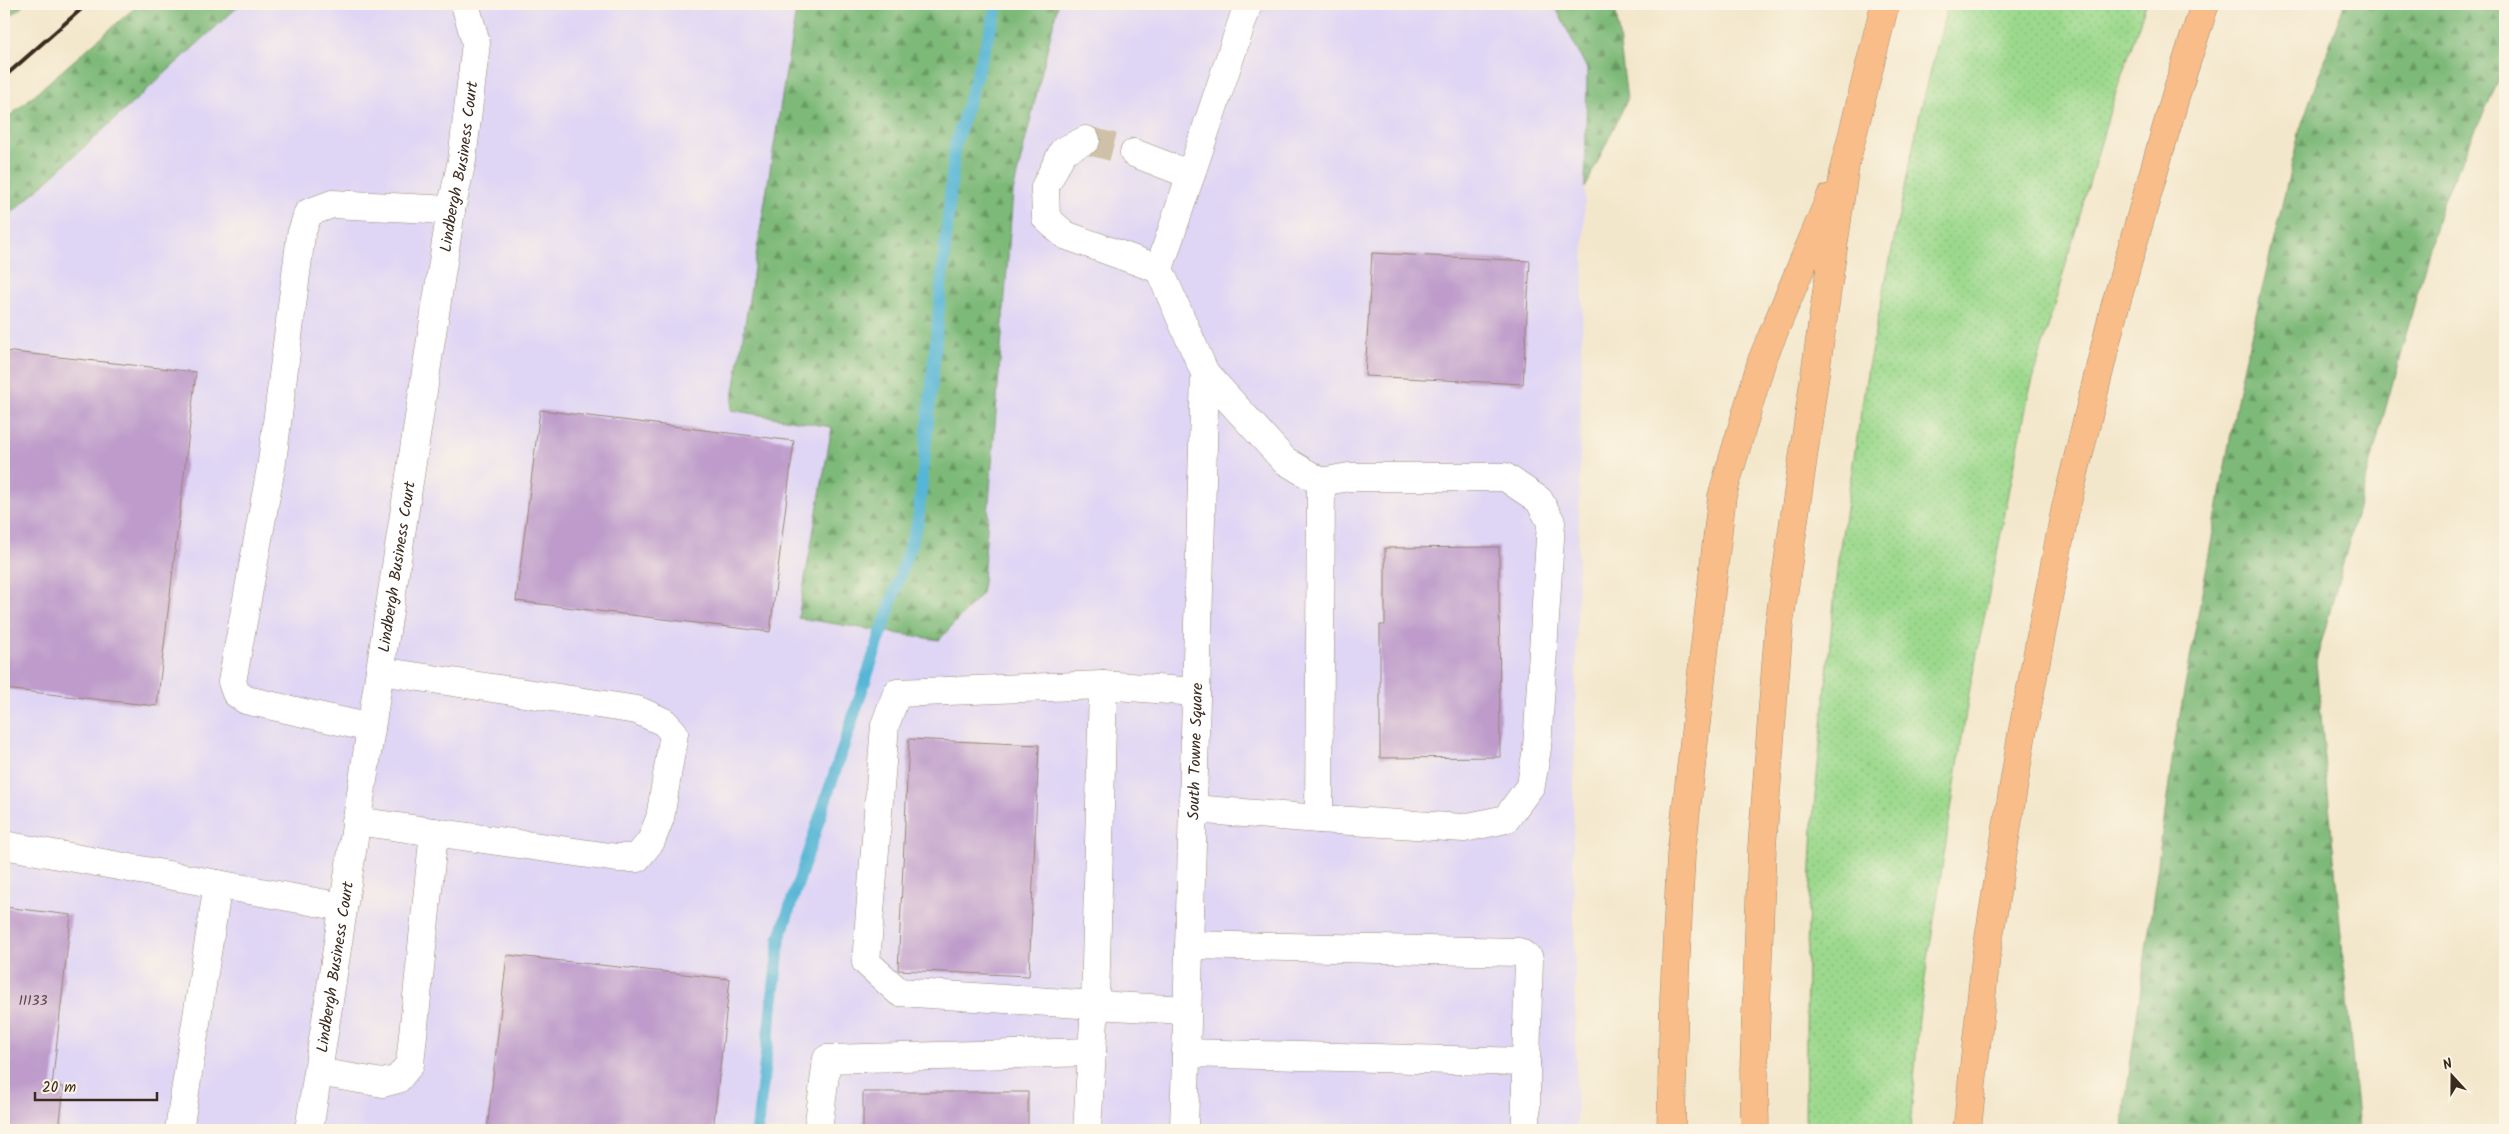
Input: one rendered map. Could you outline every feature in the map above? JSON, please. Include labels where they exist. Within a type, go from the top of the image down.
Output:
[{"type":"highway","points":[[1755,1130],[1754,1069],[1762,847],[1779,626],[1844,165],[1885,4]]},
{"type":"highway","points":[[1967,1130],[1988,946],[2022,734],[2065,510],[2117,300],[2177,91],[2206,4]]},
{"type":"highway","points":[[1672,1130],[1674,996],[1681,855],[1722,496],[1762,360],[1844,165]]},
{"type":"lane","name":"Lindbergh Business Court","points":[[309,1130],[451,210],[462,160],[476,43],[465,4]]},
{"type":"lane","points":[[1193,809],[1464,828],[1506,819],[1530,785],[1536,748],[1551,522],[1539,500],[1505,478],[1348,477],[1321,482],[1284,460],[1205,373],[1159,269],[1248,4]]},
{"type":"lane","points":[[1086,140],[1063,151],[1045,187],[1046,218],[1065,235],[1159,269]]},
{"type":"lane","points":[[1134,153],[1191,175]]},
{"type":"lane","points":[[372,728],[246,700],[236,693],[232,682],[272,462],[301,235],[308,213],[332,204],[451,210]]},
{"type":"lane","name":"South Towne Square","points":[[1184,1130],[1205,373]]},
{"type":"lane","points":[[1319,819],[1321,482]]},
{"type":"lane","points":[[356,821],[617,858],[636,858],[651,841],[660,818],[674,733],[664,722],[637,710],[380,671]]},
{"type":"lane","points":[[1088,1130],[1095,1005],[1103,685]]},
{"type":"lane","points":[[1187,1010],[899,992],[866,962],[886,725],[897,692],[1103,685],[1196,692]]},
{"type":"lane","points":[[317,1072],[383,1083],[398,1079],[410,1064],[434,832]]},
{"type":"lane","points":[[4,845],[343,907]]},
{"type":"lane","points":[[179,1130],[218,884]]},
{"type":"lane","points":[[1189,945],[1520,952],[1529,960],[1526,1130]]},
{"type":"lane","points":[[818,1130],[827,1059],[1092,1052]]},
{"type":"lane","points":[[1186,1053],[1526,1062]]},
{"type":"shaded area","points":[[241,4],[797,4],[731,410],[832,427],[798,617],[982,593],[1013,192],[1058,4],[1554,4],[1587,69],[1573,841],[1577,1130],[4,1130],[4,220]]},
{"type":"green space","points":[[4,4],[25,4],[4,22]]},
{"type":"green space","points":[[139,4],[241,4],[4,220],[4,121]]},
{"type":"green space","points":[[797,4],[1058,4],[1013,192],[982,593],[939,640],[798,618],[832,427],[731,410]]},
{"type":"green space","points":[[1554,4],[1615,4],[1627,100],[1585,188],[1587,69]]},
{"type":"green space","points":[[1948,4],[2146,4],[2111,107],[2029,393],[1969,693],[1919,1017],[1910,1130],[1805,1130],[1807,947],[1814,807],[1838,560],[1868,367],[1920,113]]},
{"type":"green space","points":[[2344,4],[2505,4],[2505,67],[2442,203],[2316,662],[2359,1130],[2124,1130],[2126,1096],[2174,747],[2241,378],[2300,129]]},
{"type":"building","points":[[1372,253],[1530,261],[1523,384],[1365,376]]},
{"type":"building","points":[[4,351],[196,372],[157,706],[4,689]]},
{"type":"building","points":[[540,410],[794,441],[770,632],[516,601]]},
{"type":"building","points":[[1499,547],[1500,757],[1380,758],[1380,625],[1385,625],[1385,548]]},
{"type":"building","points":[[909,739],[1039,745],[1029,976],[898,970]]},
{"type":"building","points":[[4,907],[71,915],[52,1086],[64,1087],[59,1130],[4,1130]]},
{"type":"building","points":[[507,955],[730,979],[713,1130],[487,1130]]},
{"type":"building","points":[[863,1092],[1028,1092],[1028,1130],[863,1130]]},
{"type":"waterway","points":[[757,1130],[780,937],[918,522],[955,146],[998,4]]},
{"type":"tunnel","points":[[1086,140],[1134,153]]},
{"type":"railway","points":[[4,77],[87,4]]}]
